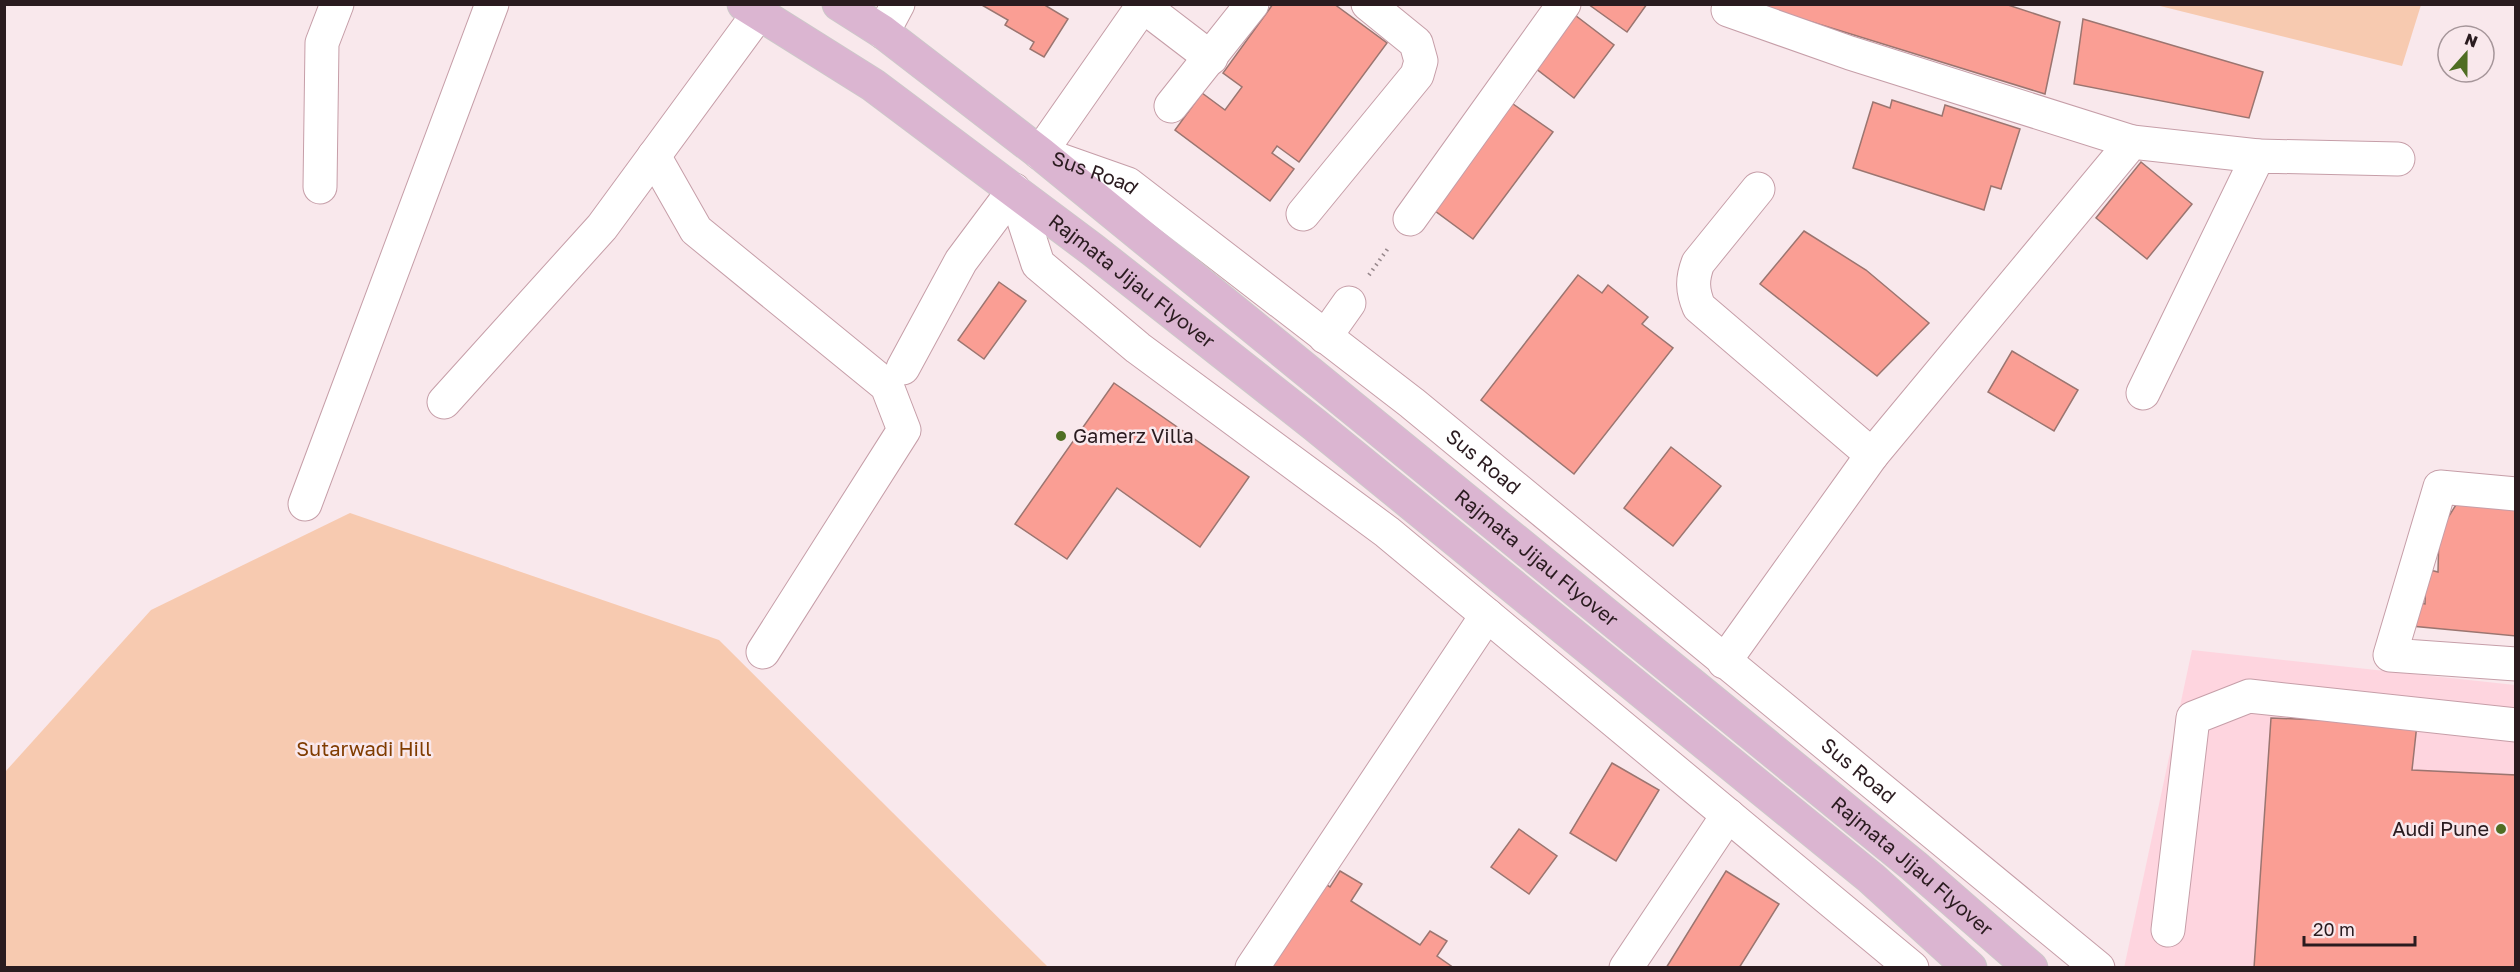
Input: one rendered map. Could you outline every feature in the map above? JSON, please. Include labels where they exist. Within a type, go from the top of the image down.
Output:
[{"type":"main road","name":"Sus Road","points":[[838,4],[890,18],[1040,153]]},
{"type":"main road","points":[[752,9],[873,85],[1014,190]]},
{"type":"main road","name":"Rajmata Jijau Flyover","points":[[1040,153],[1914,866],[2031,968]]},
{"type":"main road","name":"Rajmata Jijau Flyover","points":[[1014,190],[1361,463],[1871,878],[1970,968]]},
{"type":"street","points":[[320,187],[322,43],[337,4]]},
{"type":"street","points":[[305,504],[492,4]]},
{"type":"street","points":[[1171,106],[1252,4]]},
{"type":"street","points":[[1303,214],[1417,75],[1421,61],[1416,43],[1368,4]]},
{"type":"street","points":[[1410,219],[1564,4]]},
{"type":"street","points":[[1040,153],[1143,5],[1211,58]]},
{"type":"street","points":[[444,402],[602,227],[654,156],[752,9]]},
{"type":"street","points":[[1728,10],[1850,53],[2132,142],[2258,156],[2398,159]]},
{"type":"street","points":[[1724,662],[1872,455],[2132,142]]},
{"type":"street","name":"Sus Road","points":[[1040,153],[1128,184],[1412,403],[2098,968]]},
{"type":"street","points":[[654,156],[696,230],[887,386],[904,430],[763,652]]},
{"type":"street","points":[[2143,393],[2258,156]]},
{"type":"street","points":[[1758,189],[1698,262],[1693,292],[1699,307],[1872,455]]},
{"type":"street","points":[[903,368],[961,261],[1014,190]]},
{"type":"street","points":[[1014,190],[1038,264],[1138,348],[1387,532],[1912,968]]},
{"type":"street","points":[[1325,337],[1349,303]]},
{"type":"street","points":[[2516,494],[2440,487],[2390,655],[2516,664]]},
{"type":"street","points":[[1252,968],[1487,615]]},
{"type":"street","points":[[2168,930],[2193,718],[2249,696],[2516,725]]},
{"type":"street","points":[[1626,968],[1728,814]]},
{"type":"path","points":[[1349,303],[1410,219]]},
{"type":"shaded area","points":[[2192,650],[2515,685],[2515,967],[2124,968]]},
{"type":"green space","points":[[2421,4],[2402,66],[2156,5]]},
{"type":"green space","name":"Sutarwadi Hill","points":[[350,513],[719,640],[1048,967],[5,967],[5,772],[151,610]]},
{"type":"building","points":[[980,4],[1043,4],[1068,19],[1044,57],[1030,49],[1034,42],[1005,25],[1008,20]]},
{"type":"building","points":[[1273,4],[1334,4],[1387,43],[1299,162],[1277,146],[1272,153],[1294,169],[1270,201],[1175,130],[1202,93],[1225,110],[1242,87],[1223,73]]},
{"type":"building","points":[[1588,4],[1647,4],[1627,32]]},
{"type":"building","points":[[1754,4],[2005,4],[2060,22],[2045,94]]},
{"type":"building","points":[[1567,9],[1614,45],[1574,98],[1526,61]]},
{"type":"building","points":[[2083,19],[2263,72],[2249,118],[2074,84]]},
{"type":"building","points":[[1506,99],[1553,132],[1473,239],[1427,205]]},
{"type":"building","points":[[1892,100],[1942,116],[1945,105],[2020,129],[2001,189],[1991,186],[1984,210],[1853,168],[1873,102],[1890,108]]},
{"type":"building","points":[[2141,162],[2192,204],[2147,259],[2096,218]]},
{"type":"building","points":[[1804,231],[1866,270],[1929,323],[1877,376],[1760,284]]},
{"type":"building","points":[[1578,275],[1602,293],[1608,285],[1648,317],[1642,324],[1673,348],[1574,474],[1481,400]]},
{"type":"building","points":[[999,282],[1026,301],[984,359],[958,340]]},
{"type":"building","points":[[2012,351],[2078,390],[2054,431],[1988,392]]},
{"type":"building","points":[[1114,383],[1249,477],[1200,547],[1117,488],[1067,559],[1015,524]]},
{"type":"building","points":[[1671,447],[1721,486],[1673,546],[1624,508]]},
{"type":"building","points":[[2459,500],[2516,502],[2516,636],[2411,626],[2411,602],[2425,604],[2426,569],[2438,572],[2439,532]]},
{"type":"building","points":[[2271,718],[2417,724],[2412,770],[2516,775],[2516,968],[2254,968]]},
{"type":"building","points":[[1612,763],[1659,790],[1616,861],[1570,833]]},
{"type":"building","points":[[1519,829],[1557,856],[1529,894],[1491,867]]},
{"type":"building","points":[[1340,871],[1362,884],[1351,901],[1420,945],[1430,931],[1447,941],[1437,956],[1454,968],[1262,968],[1319,880],[1330,887]]},
{"type":"building","points":[[1726,871],[1779,904],[1739,968],[1666,968]]},
{"type":"place","name":"Gamerz Villa","points":[[1061,436]]},
{"type":"place","name":"Audi Pune","points":[[2501,829]]}]
